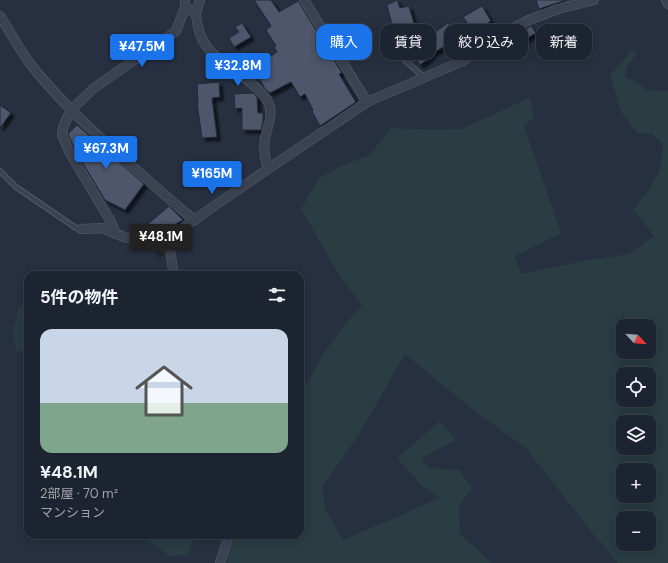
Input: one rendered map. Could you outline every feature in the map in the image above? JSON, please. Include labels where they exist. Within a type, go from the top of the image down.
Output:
[{"type":"street","points":[[200,0],[196,13],[197,26],[201,39],[213,56],[260,91],[268,101],[271,114],[264,140],[264,158],[268,169]]},
{"type":"street","points":[[304,0],[367,102]]},
{"type":"street","points":[[81,229],[102,228],[124,237],[152,241],[168,238],[367,102],[463,61],[500,35],[559,4],[594,0]]},
{"type":"street","points":[[666,0],[668,4]]},
{"type":"street","points":[[116,234],[111,222],[70,153],[62,135],[63,127],[71,110],[94,88],[176,31],[185,4],[196,13]]},
{"type":"street","points":[[0,16],[30,64],[71,110],[101,140],[195,220]]},
{"type":"street","points":[[168,238],[173,271]]},
{"type":"street","points":[[220,563],[228,539]]},
{"type":"lane","points":[[404,60],[425,78]]},
{"type":"lane","points":[[0,171],[16,187],[76,228],[81,229]]},
{"type":"green space","points":[[631,51],[638,52],[627,66],[625,77],[635,81],[647,90],[668,91],[668,563],[618,563],[594,535],[525,447],[477,413],[405,354],[360,433],[322,487],[326,511],[343,540],[440,498],[420,484],[397,458],[440,421],[456,440],[422,458],[428,468],[459,470],[472,488],[459,506],[460,534],[492,563],[227,563],[232,539],[304,539],[304,386],[309,381],[321,357],[343,327],[362,305],[341,278],[301,209],[319,178],[341,166],[369,155],[392,128],[432,130],[461,129],[529,98],[534,117],[524,126],[561,233],[515,256],[521,274],[578,262],[628,254],[654,236],[633,209],[647,193],[660,170],[663,144],[652,134],[637,133],[621,112],[610,75]]},
{"type":"green space","points":[[24,305],[24,352],[16,351],[13,332],[19,306]]},
{"type":"green space","points":[[145,539],[193,539],[188,555],[170,556]]},
{"type":"building","points":[[254,0],[271,0],[279,12],[298,1],[316,30],[316,60],[334,60],[342,73],[339,74],[356,102],[320,126],[305,94],[300,97],[291,82],[270,93],[265,89],[254,67],[277,52],[274,47],[276,46],[266,30],[271,26]]},
{"type":"building","points":[[397,0],[400,8],[409,6],[414,24],[392,24],[387,5]]},
{"type":"building","points":[[536,0],[563,0],[563,1],[539,9]]},
{"type":"building","points":[[482,6],[491,21],[486,24],[468,24],[463,17]]},
{"type":"building","points":[[242,23],[251,37],[234,47],[229,38],[239,32],[235,27]]},
{"type":"building","points":[[444,26],[444,47],[436,51],[436,31]]},
{"type":"building","points":[[531,26],[536,33],[528,38],[528,28]]},
{"type":"building","points":[[417,60],[427,60],[420,65]]},
{"type":"building","points":[[219,82],[220,97],[212,98],[217,137],[202,138],[197,103],[197,84]]},
{"type":"building","points":[[253,93],[257,97],[258,113],[263,113],[261,130],[242,130],[242,108],[235,109],[234,94]]},
{"type":"building","points":[[0,105],[11,113],[0,128]]},
{"type":"building","points":[[77,125],[144,184],[125,210],[105,200],[75,150],[68,134]]},
{"type":"building","points":[[169,206],[183,220],[160,233],[148,234],[141,230]]}]
